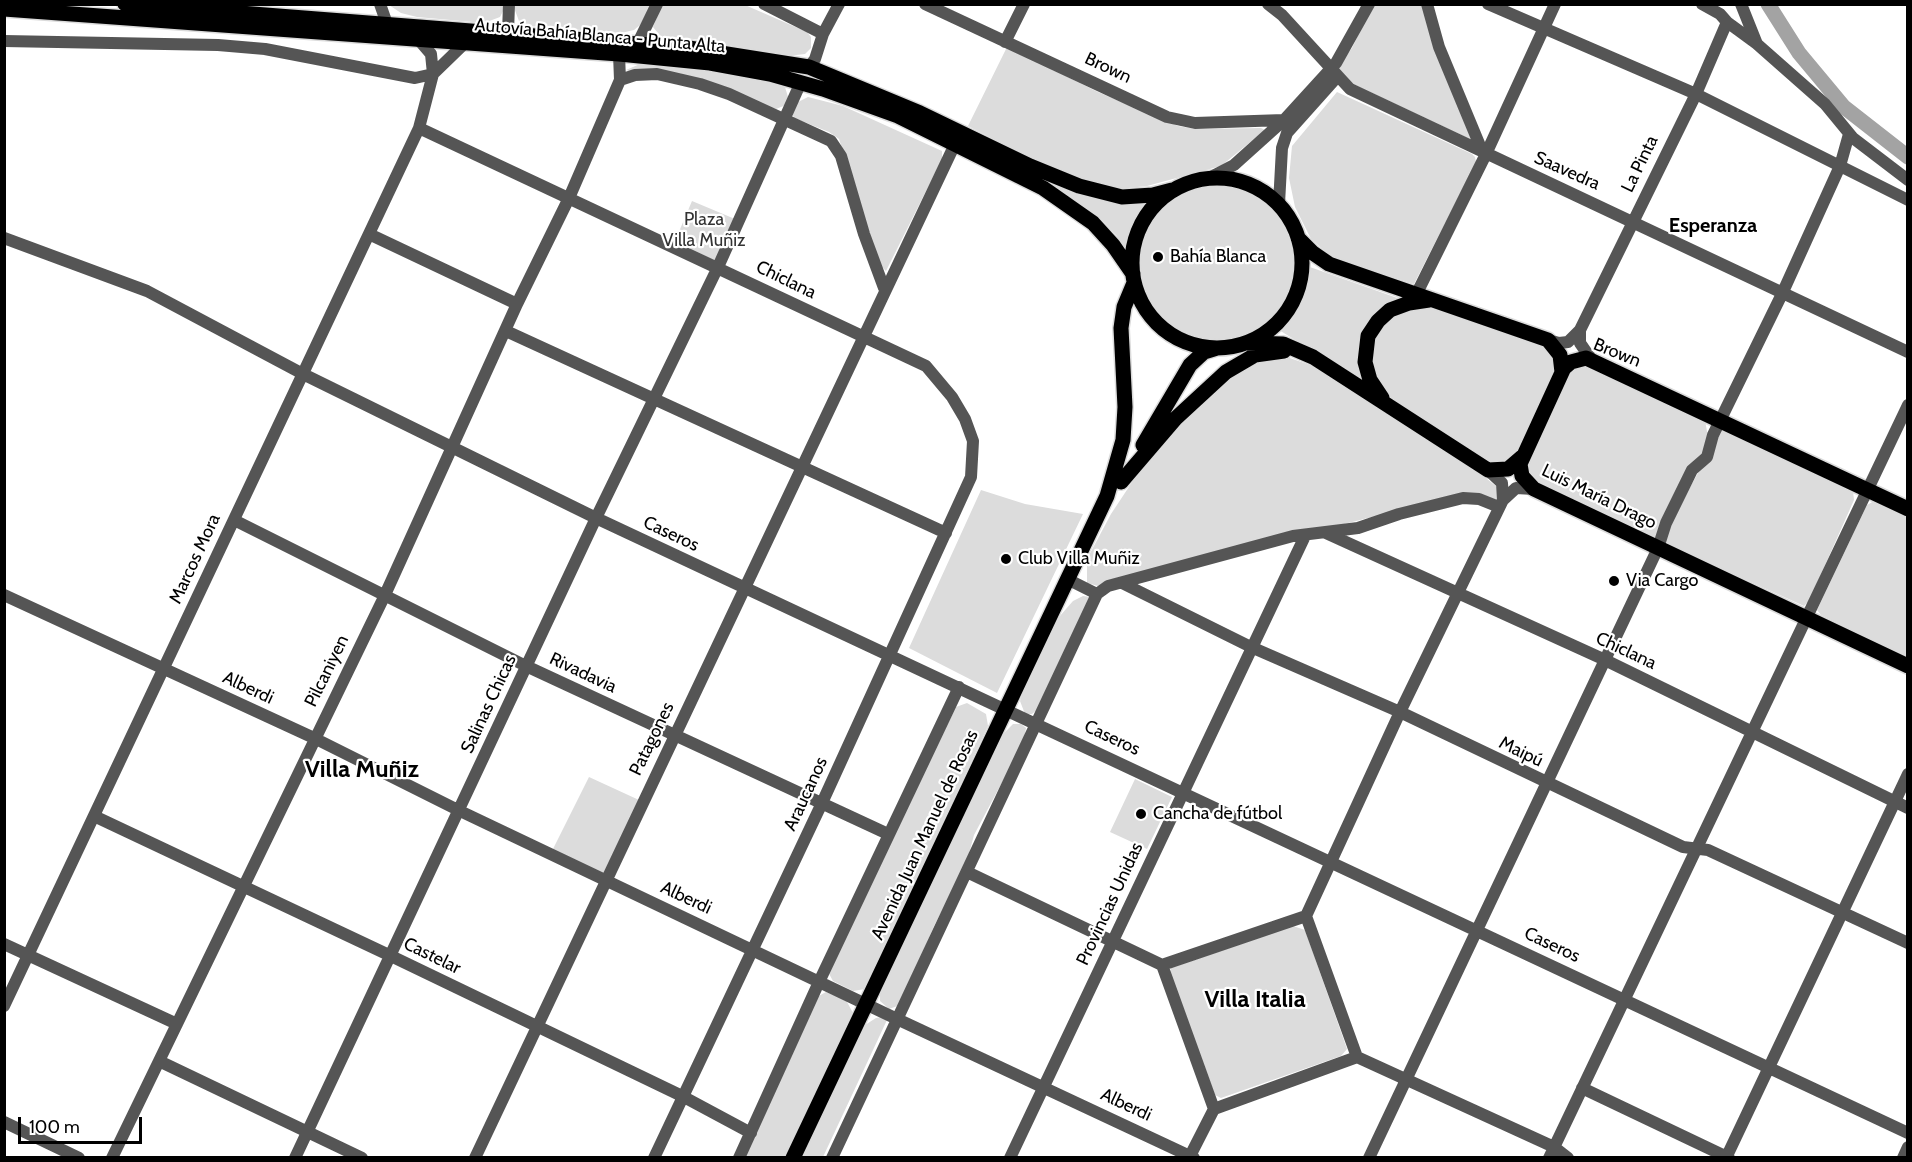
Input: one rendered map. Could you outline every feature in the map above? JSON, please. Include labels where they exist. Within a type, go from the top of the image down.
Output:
[{"type":"main road","name":"Autovía Bahía Blanca - Punta Alta","points":[[125,4],[638,43],[689,48],[809,67],[920,113],[1051,176],[1079,186],[1122,196],[1172,190]]},
{"type":"main road","name":"Autovía Bahía Blanca - Punta Alta","points":[[4,9],[619,54],[710,63],[801,82],[881,110],[1043,188],[1070,205],[1104,234],[1133,278]]},
{"type":"main road","points":[[1239,344],[1257,337],[1273,326],[1286,312],[1296,295],[1301,276],[1302,256],[1298,238],[1291,220],[1279,204],[1264,192],[1247,183],[1228,178],[1209,178],[1190,182],[1172,190],[1151,210],[1136,235],[1132,254],[1133,278],[1141,301],[1152,317],[1166,330],[1192,343],[1220,347],[1274,343],[1313,357],[1488,470]]},
{"type":"main road","points":[[1298,238],[1313,253],[1329,264],[1548,340],[1560,355],[1562,372],[1522,457]]},
{"type":"main road","name":"Avenida Juan Manuel de Rosas","points":[[793,1158],[1069,580],[1112,483],[1123,440],[1125,407],[1122,317],[1133,278]]},
{"type":"main road","points":[[1386,404],[1375,389],[1367,371],[1365,354],[1368,336],[1378,321],[1390,310],[1409,303],[1432,300]]},
{"type":"main road","name":"Avenida Juan Manuel de Rosas","points":[[1092,531],[1190,365],[1204,352],[1220,347]]},
{"type":"main road","points":[[1121,482],[1185,408],[1236,365],[1256,355],[1276,351],[1313,357]]},
{"type":"main road","name":"Brown","points":[[1562,372],[1576,359],[1591,359],[1908,509]]},
{"type":"main road","name":"Luis María Drago","points":[[1488,470],[1508,469],[1522,457]]},
{"type":"main road","name":"Luis María Drago","points":[[1522,457],[1522,476],[1534,489],[1908,666]]},
{"type":"street","points":[[380,4],[387,24]]},
{"type":"street","points":[[508,33],[509,4]]},
{"type":"street","points":[[638,43],[657,4]]},
{"type":"street","points":[[764,4],[823,34]]},
{"type":"street","points":[[809,67],[815,59],[823,34],[839,4]]},
{"type":"street","points":[[1005,42],[1024,4]]},
{"type":"street","name":"Saavedra","points":[[1268,4],[1282,15],[1350,89],[1634,220],[1782,294],[1908,352]]},
{"type":"street","points":[[1279,204],[1281,159],[1287,133],[1334,73],[1369,4]]},
{"type":"street","points":[[1427,4],[1439,47],[1485,153]]},
{"type":"street","points":[[1488,4],[1696,94],[1908,200]]},
{"type":"street","points":[[1416,295],[1555,4]]},
{"type":"street","points":[[1702,4],[1757,44],[1825,104],[1849,134],[1908,180]]},
{"type":"street","points":[[1742,4],[1757,44]]},
{"type":"street","name":"Brown","points":[[933,6],[1167,117],[1195,123],[1284,120]]},
{"type":"street","name":"La Pinta","points":[[1580,330],[1696,94],[1723,18]]},
{"type":"street","points":[[419,40],[431,54],[433,74]]},
{"type":"street","points":[[4,41],[253,48],[415,78],[433,74],[465,43]]},
{"type":"street","points":[[619,54],[620,80],[635,75],[657,75],[729,94],[825,137],[836,146],[884,288]]},
{"type":"street","points":[[1209,178],[1234,165],[1334,73]]},
{"type":"street","name":"Marcos Mora","points":[[4,1006],[419,128],[433,74]]},
{"type":"street","name":"Pilcaniyen","points":[[112,1158],[384,597],[517,304],[569,198],[620,80]]},
{"type":"street","name":"Salinas Chicas","points":[[296,1158],[596,518],[718,267],[801,82]]},
{"type":"street","name":"Chiclana","points":[[419,128],[926,366],[952,397],[965,419],[973,441]]},
{"type":"street","points":[[1369,1158],[1603,659],[1658,548],[1666,523],[1692,470],[1707,457],[1720,420],[1782,294],[1840,166],[1849,134]]},
{"type":"street","name":"Patagones","points":[[475,1158],[604,880],[863,337],[884,288],[955,144]]},
{"type":"street","points":[[369,234],[517,304]]},
{"type":"street","name":"Caseros","points":[[4,238],[147,291],[303,374],[596,518],[891,654],[1908,1132]]},
{"type":"street","points":[[1548,340],[1559,343],[1568,342],[1580,330]]},
{"type":"street","points":[[1580,330],[1580,343],[1591,359]]},
{"type":"street","points":[[506,331],[946,533]]},
{"type":"street","points":[[1552,1152],[1751,730],[1807,619],[1908,405]]},
{"type":"street","name":"Araucanos","points":[[654,1158],[822,803],[971,477],[973,441]]},
{"type":"street","points":[[1488,470],[1502,483],[1501,503]]},
{"type":"street","points":[[1357,1057],[1306,916],[1400,712],[1501,503],[1516,489],[1534,489]]},
{"type":"street","points":[[832,1158],[1097,594],[1108,586],[1293,536],[1358,528],[1399,513],[1463,498],[1501,503]]},
{"type":"street","name":"Rivadavia","points":[[234,520],[526,666],[888,834]]},
{"type":"street","name":"Chiclana","points":[[1326,533],[1603,659],[1908,808]]},
{"type":"street","name":"Provincias Unidas","points":[[1010,1158],[1305,536]]},
{"type":"street","points":[[1069,580],[1097,594]]},
{"type":"street","name":"Maipú","points":[[1122,583],[1251,647],[1400,712],[1683,848],[1708,850],[1908,943]]},
{"type":"street","name":"Alberdi","points":[[4,595],[314,738],[604,880],[1191,1157]]},
{"type":"street","points":[[739,1158],[888,834],[959,687]]},
{"type":"street","points":[[1582,1088],[1727,1157],[1908,774]]},
{"type":"street","name":"Castelar","points":[[94,816],[682,1096],[751,1133]]},
{"type":"street","points":[[967,872],[1113,939],[1162,965],[1214,1109]]},
{"type":"street","points":[[1162,965],[1306,916]]},
{"type":"street","points":[[4,944],[177,1024]]},
{"type":"street","points":[[1191,1157],[1214,1109],[1357,1057],[1406,1078],[1568,1158]]},
{"type":"street","points":[[159,1061],[362,1158]]},
{"type":"street","points":[[4,1122],[79,1158]]},
{"type":"street","points":[[1903,1158],[1908,1147]]},
{"type":"green space","points":[[7,5],[60,5],[435,32],[785,69],[854,91],[1030,171],[1153,200],[1137,220],[1127,256],[1117,236],[1100,218],[1040,181],[803,78]]},
{"type":"green space","points":[[389,5],[506,5],[500,17],[484,23],[417,17],[401,13]]},
{"type":"green space","points":[[513,5],[651,5],[640,25],[634,30],[621,33],[529,26],[519,21]]},
{"type":"green space","points":[[662,5],[745,5],[807,32],[811,37],[811,48],[805,54],[787,56],[694,39],[661,37],[653,27]]},
{"type":"green space","points":[[1373,5],[1423,5],[1472,140],[1353,84],[1337,67],[1352,48]]},
{"type":"green space","points":[[1007,47],[1098,92],[1178,126],[1195,129],[1261,128],[1265,130],[1221,166],[1147,186],[1118,189],[1100,185],[1051,169],[968,126]]},
{"type":"green space","points":[[640,64],[698,69],[765,80],[785,87],[788,97],[786,105],[776,109],[626,70]]},
{"type":"green space","points":[[1337,92],[1475,157],[1476,162],[1414,284],[1333,258],[1311,239],[1295,207],[1289,178],[1292,146]]},
{"type":"green space","points":[[808,97],[843,106],[942,151],[942,159],[886,271],[880,265],[839,139],[829,132],[794,118],[792,113],[796,103]]},
{"type":"green space","points":[[1216,184],[1246,190],[1272,207],[1289,233],[1295,263],[1289,293],[1272,319],[1246,336],[1216,342],[1186,336],[1160,319],[1143,293],[1137,263],[1143,233],[1160,207],[1186,190]]},
{"type":"green space","name":"Plaza Villa Muñiz","points":[[692,201],[735,219],[715,261],[675,241]]},
{"type":"green space","points":[[1307,266],[1403,300],[1381,312],[1362,381],[1279,330],[1279,326],[1301,295]]},
{"type":"green space","points":[[1425,306],[1546,346],[1554,354],[1557,367],[1517,456],[1507,463],[1490,463],[1386,396],[1370,370],[1370,344],[1387,317]]},
{"type":"green space","points":[[1284,356],[1310,365],[1476,470],[1497,487],[1498,500],[1482,496],[1368,518],[1098,586],[1087,583],[1087,559],[1111,514],[1152,452],[1190,408],[1256,359]]},
{"type":"green space","points":[[1587,365],[1705,420],[1709,443],[1659,541],[1531,480],[1524,463],[1572,368]]},
{"type":"green space","points":[[1722,431],[1727,431],[1853,491],[1854,500],[1809,601],[1804,606],[1665,543],[1665,531]]},
{"type":"green space","name":"Club Villa Muñiz","points":[[981,490],[1025,504],[1083,514],[997,693],[909,648]]},
{"type":"green space","points":[[1874,501],[1907,516],[1907,658],[1821,615],[1817,610],[1867,505]]},
{"type":"green space","points":[[1083,596],[1090,597],[1039,708],[1032,714],[1025,714],[1020,701],[1022,694],[1059,617],[1073,601]]},
{"type":"green space","points":[[967,703],[986,714],[988,726],[865,989],[853,991],[833,981],[827,970],[956,707]]},
{"type":"green space","points":[[1013,724],[1021,724],[1026,728],[1023,743],[974,835],[967,861],[934,926],[900,1005],[889,1009],[880,1001],[880,989],[1002,735]]},
{"type":"green space","points":[[589,777],[639,800],[603,876],[551,853]]},
{"type":"green space","name":"Cancha de fútbol","points":[[1135,779],[1172,797],[1147,849],[1110,832]]},
{"type":"green space","points":[[1293,926],[1305,930],[1347,1049],[1341,1056],[1221,1098],[1215,1095],[1170,972],[1171,968]]},
{"type":"green space","points":[[826,992],[846,1000],[853,1013],[787,1157],[742,1158],[817,997]]},
{"type":"green space","points":[[882,1017],[887,1020],[823,1157],[801,1158],[865,1025]]},
{"type":"waterway","points":[[1768,4],[1799,53],[1844,107],[1908,157]]},
{"type":"place","name":"Bahía Blanca","points":[[1158,257]]},
{"type":"place","name":"Club Villa Muñiz","points":[[1006,559]]},
{"type":"place","name":"Via Cargo","points":[[1614,581]]},
{"type":"place","name":"Cancha de fútbol","points":[[1141,814]]},
{"type":"district","name":"Esperanza","points":[[1713,226]]},
{"type":"district","name":"Villa Muñiz","points":[[362,770]]},
{"type":"district","name":"Villa Italia","points":[[1255,1000]]}]
